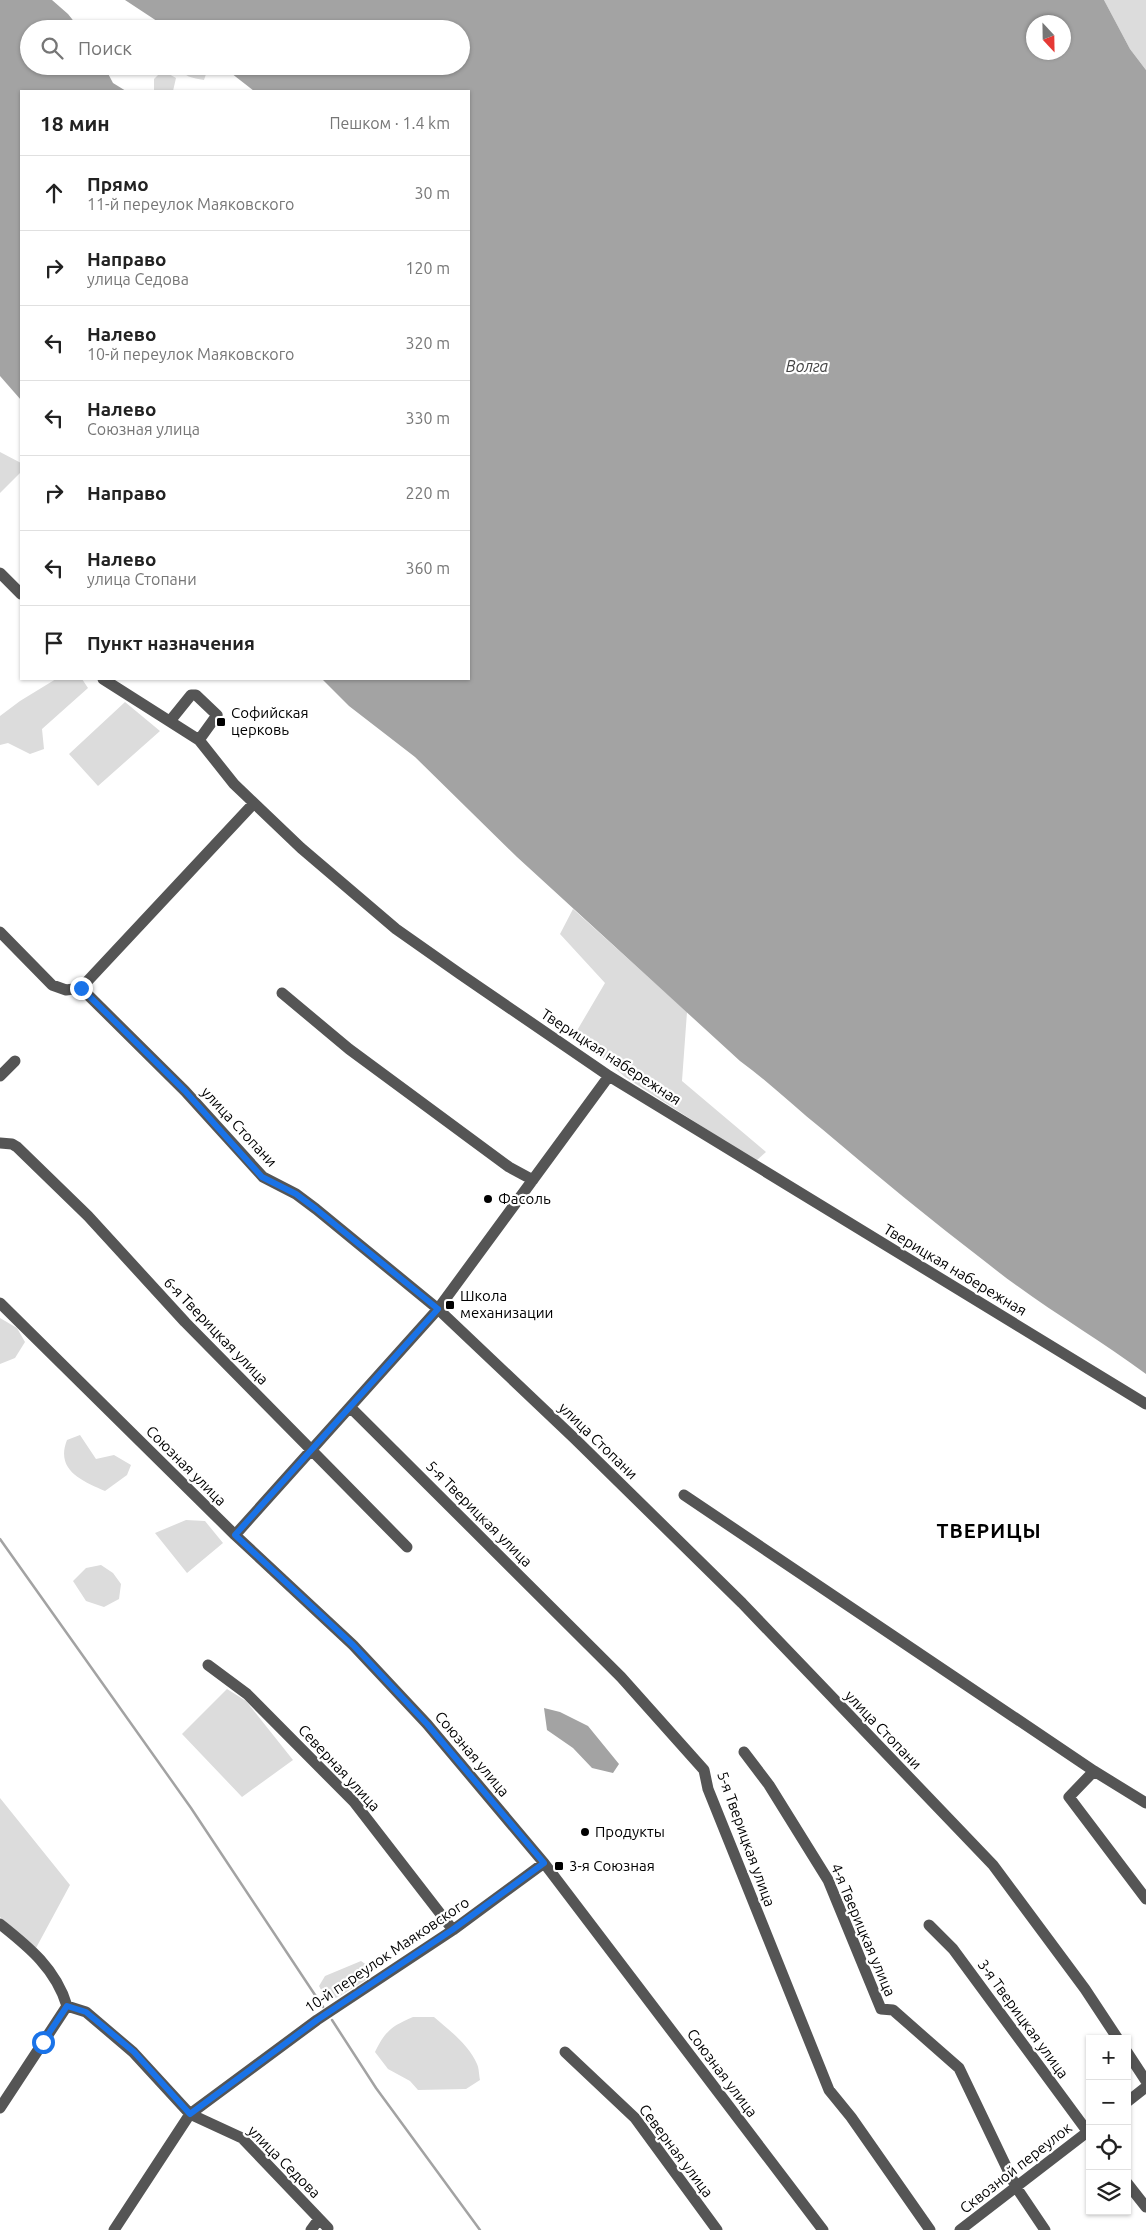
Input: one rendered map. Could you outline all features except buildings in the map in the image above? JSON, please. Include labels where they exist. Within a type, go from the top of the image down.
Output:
[{"type":"street","points":[[0,573],[20,593]]},
{"type":"street","name":"Тверицкая набережная","points":[[105,680],[199,740],[234,784],[301,848],[396,929],[609,1076],[1146,1404]]},
{"type":"street","points":[[170,721],[191,695],[196,695],[217,715],[199,740]]},
{"type":"street","points":[[0,932],[52,985],[66,990],[81,988],[254,803]]},
{"type":"street","name":"улица Стопани","points":[[81,988],[185,1091],[262,1177],[296,1194],[438,1309],[574,1438],[742,1603],[993,1866],[1085,1989],[1115,2035]]},
{"type":"street","points":[[282,993],[349,1049],[509,1167],[533,1180]]},
{"type":"street","points":[[0,1076],[14,1061]]},
{"type":"street","points":[[235,1535],[438,1309],[609,1076]]},
{"type":"street","name":"6-я Тверицкая улица","points":[[0,1144],[12,1144],[18,1147],[69,1197],[185,1322],[407,1547]]},
{"type":"street","name":"Союзная улица","points":[[0,1303],[235,1535],[360,1652],[427,1724],[544,1863],[823,2230]]},
{"type":"street","name":"5-я Тверицкая улица","points":[[350,1407],[621,1677],[704,1770],[711,1798],[829,2090],[851,2117],[930,2230]]},
{"type":"street","points":[[684,1495],[1146,1803]]},
{"type":"street","name":"Северная улица","points":[[208,1665],[247,1694],[354,1802],[452,1930]]},
{"type":"street","name":"4-я Тверицкая улица","points":[[744,1752],[769,1785],[828,1880],[881,2009],[893,2010],[959,2068],[1016,2187],[1044,2230]]},
{"type":"street","points":[[1094,1770],[1069,1797],[1146,1899]]},
{"type":"street","name":"10-й переулок Маяковского","points":[[114,2230],[190,2114],[317,2020],[452,1930],[544,1863]]},
{"type":"street","points":[[0,1924],[32,1950],[52,1972],[67,2006],[0,2108]]},
{"type":"street","name":"3-я Тверицкая улица","points":[[929,1925],[953,1949],[1086,2128]]},
{"type":"street","name":"улица Седова","points":[[67,2006],[86,2012],[134,2052],[190,2114],[242,2138],[328,2228]]},
{"type":"street","name":"Северная улица","points":[[565,2052],[635,2118],[716,2230]]},
{"type":"street","points":[[1131,2058],[1146,2081]]},
{"type":"street","points":[[1131,2099],[1146,2087]]},
{"type":"street","name":"Сквозной переулок","points":[[960,2230],[1086,2134]]},
{"type":"street","points":[[1131,2188],[1146,2207]]},
{"type":"street","points":[[311,2230],[319,2219]]},
{"type":"shaded area","points":[[1104,0],[1146,0],[1146,70],[1130,49]]},
{"type":"shaded area","points":[[158,75],[171,75],[176,78],[173,90],[154,90],[154,79]]},
{"type":"shaded area","points":[[186,75],[206,75],[204,80]]},
{"type":"shaded area","points":[[0,452],[20,462],[20,473],[0,493]]},
{"type":"shaded area","points":[[54,680],[83,680],[88,688],[42,729],[44,749],[30,754],[8,743],[0,745],[0,716]]},
{"type":"shaded area","points":[[125,702],[160,731],[98,786],[69,754]]},
{"type":"shaded area","points":[[573,909],[687,1012],[682,1081],[766,1152],[756,1161],[625,1077],[575,1034],[605,983],[560,934]]},
{"type":"shaded area","points":[[0,1318],[17,1328],[25,1342],[15,1358],[0,1364]]},
{"type":"shaded area","points":[[80,1435],[96,1459],[114,1455],[131,1465],[127,1475],[105,1491],[73,1473],[68,1467],[64,1450],[67,1440]]},
{"type":"shaded area","points":[[186,1520],[205,1521],[223,1543],[187,1573],[155,1533]]},
{"type":"shaded area","points":[[101,1565],[113,1573],[121,1584],[119,1599],[104,1607],[86,1601],[73,1581],[86,1568]]},
{"type":"shaded area","points":[[227,1689],[246,1701],[293,1760],[242,1797],[182,1734]]},
{"type":"shaded area","points":[[0,1798],[70,1885],[36,1948],[0,1917]]},
{"type":"shaded area","points":[[361,1961],[371,1968],[371,1977],[338,1997],[327,2001],[319,1986],[325,1976]]},
{"type":"shaded area","points":[[413,2017],[434,2017],[458,2038],[469,2050],[478,2066],[480,2080],[466,2089],[418,2090],[410,2081],[388,2069],[375,2052],[382,2039],[390,2030]]},
{"type":"water","points":[[0,0],[52,0],[73,20],[20,20],[20,75],[109,75],[113,83],[124,90],[20,90],[20,399],[0,376]]},
{"type":"water","name":"Волга","points":[[125,0],[1104,0],[1130,49],[1146,70],[1146,1374],[1006,1278],[904,1197],[740,1061],[517,857],[415,757],[349,706],[323,680],[470,680],[470,90],[253,90],[234,75],[470,75],[470,20],[155,20]]},
{"type":"water","points":[[544,1708],[560,1712],[588,1726],[619,1764],[613,1773],[592,1768],[573,1748],[547,1730]]},
{"type":"waterway","points":[[0,1539],[191,1808],[323,2007]]},
{"type":"waterway","points":[[332,2020],[376,2088],[480,2230]]},
{"type":"place","name":"Софийская церковь","points":[[221,722]]},
{"type":"place","name":"Фасоль","points":[[488,1199]]},
{"type":"place","name":"Школа механизации","points":[[450,1305]]},
{"type":"place","name":"Продукты","points":[[585,1832]]},
{"type":"place","name":"3-я Союзная","points":[[559,1866]]},
{"type":"district","name":"ТВЕРИЦЫ","points":[[989,1531]]},
{"type":"route","points":[[43,2042],[67,2006],[86,2012],[134,2052],[190,2114],[317,2020],[452,1930],[544,1863],[427,1724],[353,1645],[235,1535],[438,1309],[316,1209],[296,1194],[262,1177],[185,1091],[81,988]]}]
